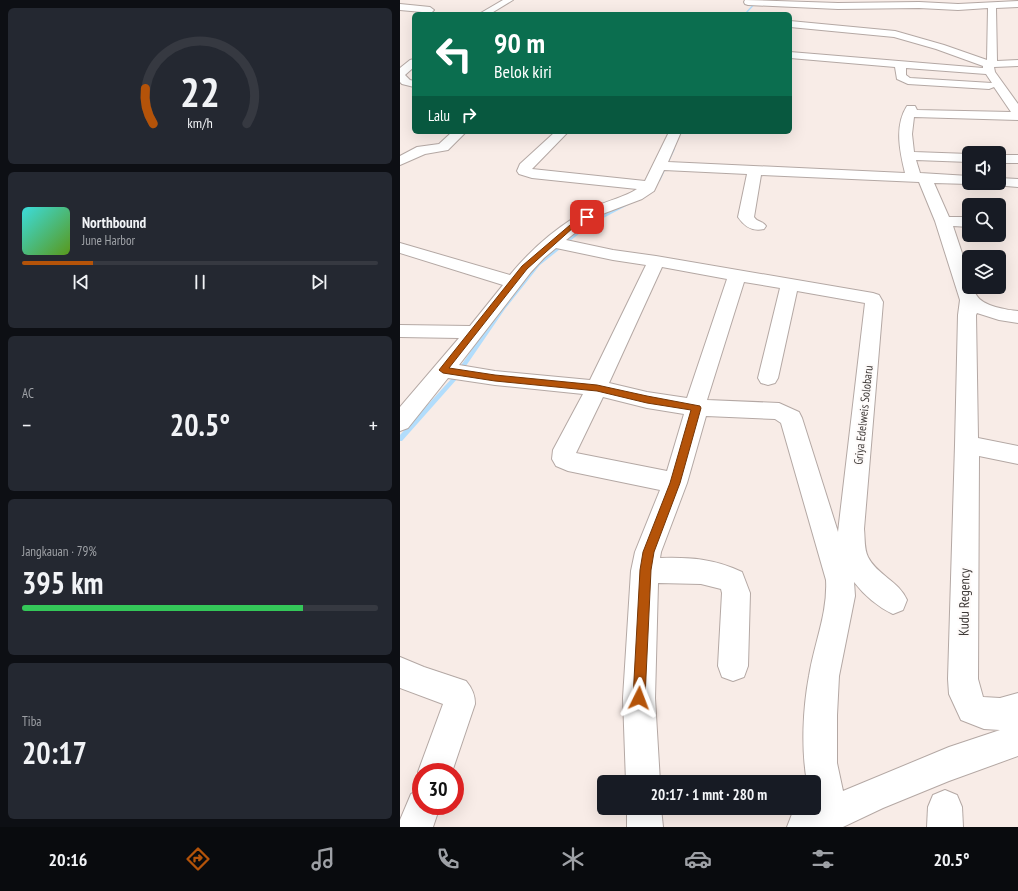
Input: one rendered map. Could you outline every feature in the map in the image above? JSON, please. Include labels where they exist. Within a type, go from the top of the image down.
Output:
[{"type":"street","points":[[487,12],[508,0]]},
{"type":"street","points":[[750,3],[838,6],[919,5],[958,7],[1018,4]]},
{"type":"street","points":[[992,6],[990,66],[1018,113]]},
{"type":"street","points":[[400,7],[430,10],[428,12]]},
{"type":"street","points":[[792,24],[895,34],[940,47],[990,66]]},
{"type":"street","points":[[792,55],[900,64],[990,66],[1018,63]]},
{"type":"street","points":[[400,73],[412,64]]},
{"type":"street","points":[[900,64],[901,77],[908,81],[989,86]]},
{"type":"street","points":[[400,76],[406,82],[412,84]]},
{"type":"street","points":[[1018,116],[910,111],[906,120],[908,156],[943,221],[969,300],[978,307],[1018,317]]},
{"type":"street","points":[[400,161],[422,150],[442,147],[458,134]]},
{"type":"street","points":[[560,134],[525,167],[524,171],[532,174],[650,186]]},
{"type":"street","points":[[589,204],[600,210],[646,191],[664,166],[674,134]]},
{"type":"street","points":[[908,156],[962,158]]},
{"type":"street","points":[[1006,159],[1018,159]]},
{"type":"street","points":[[664,166],[962,180]]},
{"type":"street","points":[[755,170],[746,217],[750,223],[758,226]]},
{"type":"street","points":[[400,422],[454,371],[475,332],[512,282],[529,263],[558,244],[605,181]]},
{"type":"street","points":[[1006,182],[1018,183]]},
{"type":"street","points":[[943,221],[962,222]]},
{"type":"street","name":"Griya Edelweis Solobaru","points":[[558,244],[613,255],[656,261],[873,299],[874,302],[851,529],[854,554],[862,572],[893,600]]},
{"type":"street","points":[[400,248],[512,282]]},
{"type":"street","points":[[656,261],[599,385],[564,450],[564,459],[614,472],[675,483]]},
{"type":"street","points":[[643,775],[639,698],[645,570],[648,552],[675,483],[697,404],[738,275]]},
{"type":"street","points":[[768,378],[790,284]]},
{"type":"street","name":"Kudu Regency","points":[[969,300],[967,315],[967,445],[963,679],[965,694],[972,709],[985,714],[1003,715],[1018,710]]},
{"type":"street","points":[[400,331],[475,332]]},
{"type":"street","points":[[454,371],[495,378],[599,385],[647,400],[779,411],[791,418],[840,580],[841,596],[824,676],[817,821],[879,792],[949,764],[1018,740]]},
{"type":"street","points":[[967,445],[1018,455]]},
{"type":"street","points":[[645,570],[704,571],[724,576],[732,581],[736,593],[733,666]]},
{"type":"street","points":[[400,672],[423,682],[455,692],[459,697],[459,704],[438,763]]},
{"type":"street","points":[[415,827],[420,815]]},
{"type":"street","points":[[644,815],[645,827]]},
{"type":"waterway","points":[[747,12],[758,0]]},
{"type":"waterway","points":[[658,181],[673,149]]},
{"type":"waterway","points":[[400,439],[455,378],[503,308],[538,264],[588,224],[628,204]]},
{"type":"route","points":[[587,217],[572,226],[538,254],[524,268],[475,332],[443,370],[495,378],[597,388],[647,400],[697,408],[675,483],[648,552],[645,570],[639,698]]}]
